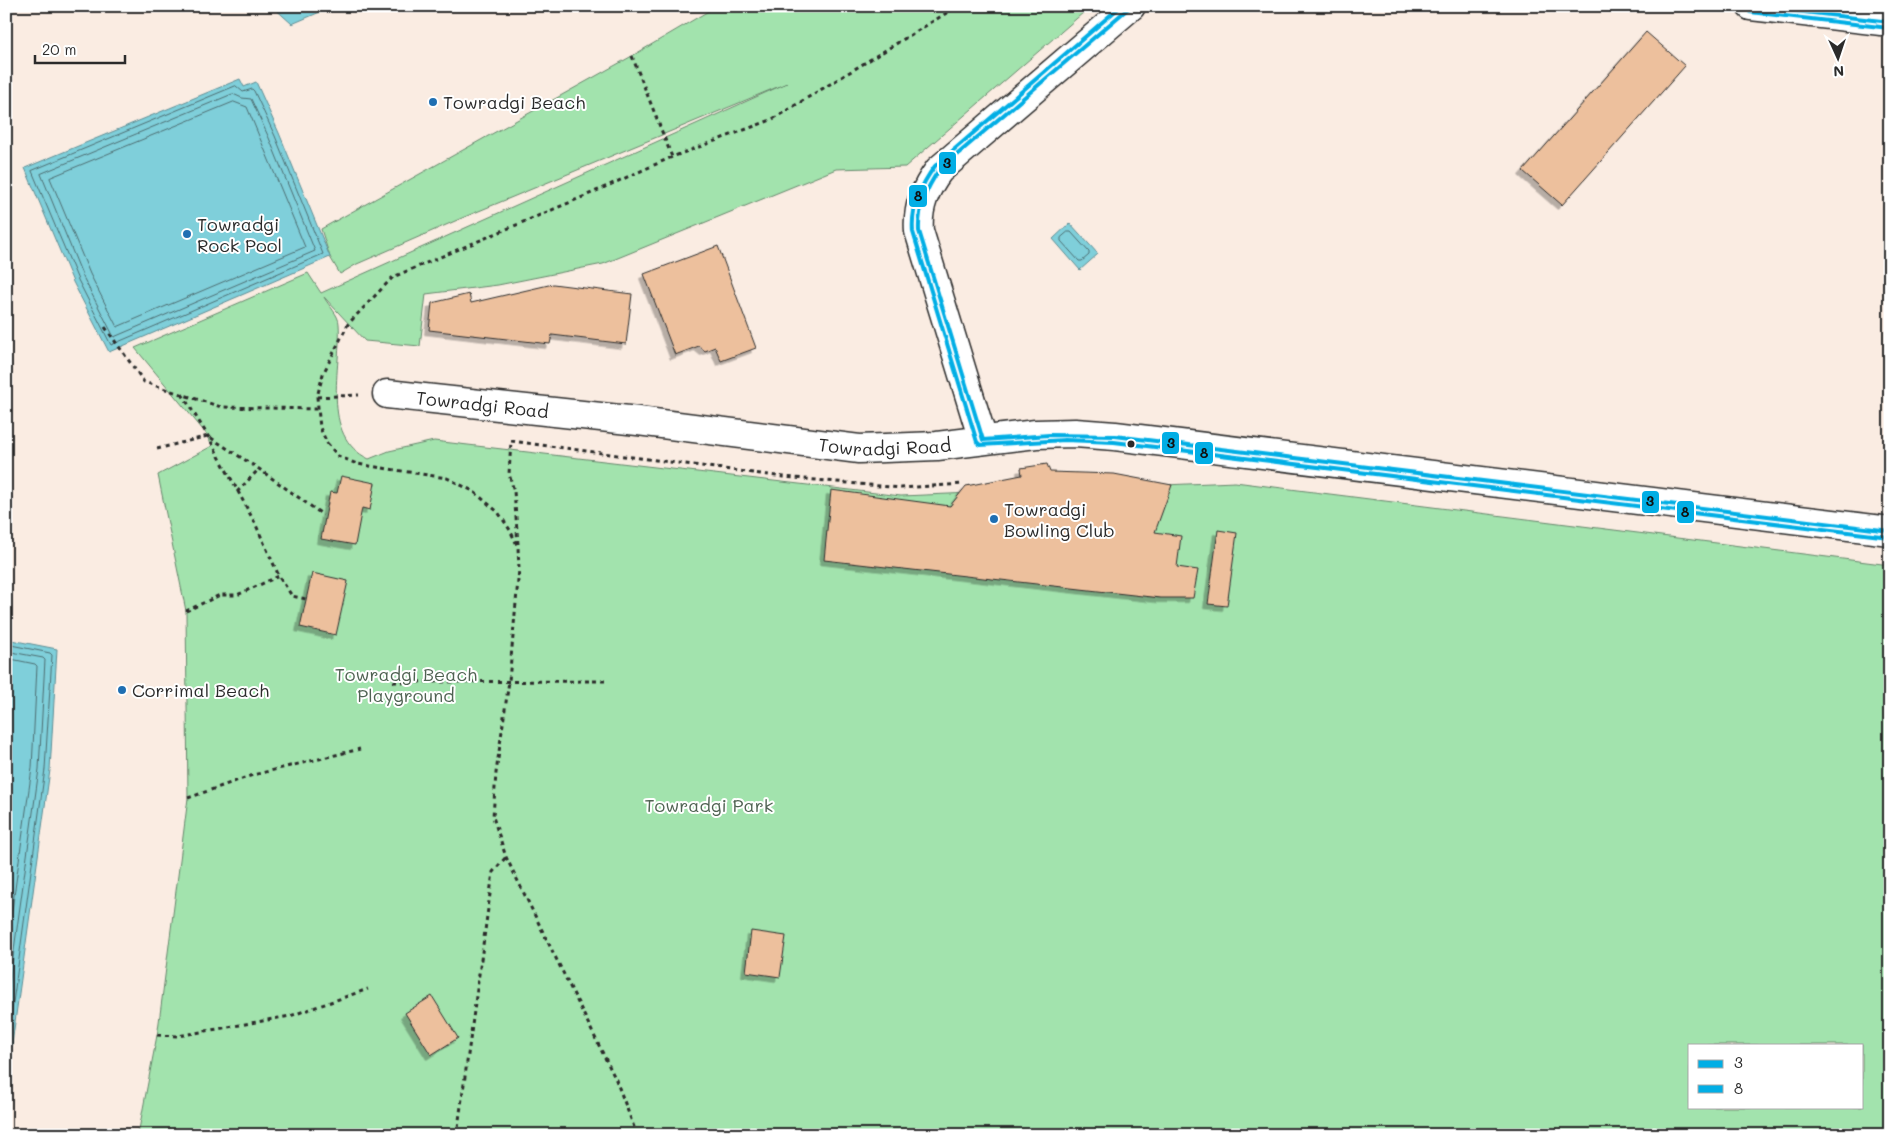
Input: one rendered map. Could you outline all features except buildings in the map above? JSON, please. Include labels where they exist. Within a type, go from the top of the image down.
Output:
[{"type":"main road","points":[[983,440],[919,231],[918,218],[921,201],[928,185],[939,170],[1131,6]]},
{"type":"main road","points":[[1751,6],[1890,22]]},
{"type":"main road","name":"Towradgi Road","points":[[388,394],[638,421],[859,449],[937,446],[1046,434],[1075,433],[1115,436],[1890,531]]},
{"type":"path","points":[[518,547],[498,512],[473,491],[447,478],[357,464],[338,456],[327,442],[320,428],[317,397],[323,374],[348,324],[393,276],[585,196],[672,156],[771,120],[958,6]]},
{"type":"path","points":[[632,56],[672,156]]},
{"type":"path","points":[[105,327],[144,382],[221,407],[318,409]]},
{"type":"path","points":[[182,394],[208,436],[255,523],[279,576],[292,596],[306,599]]},
{"type":"path","points":[[317,397],[388,394]]},
{"type":"path","points":[[157,450],[208,436],[259,469],[323,516]]},
{"type":"path","points":[[637,1135],[616,1080],[506,857],[493,817],[496,773],[509,681],[518,569],[514,491],[509,474],[511,441],[784,477],[902,488],[963,484]]},
{"type":"path","points":[[237,492],[259,469]]},
{"type":"path","points":[[186,611],[220,595],[238,595],[279,576]]},
{"type":"path","points":[[393,682],[607,681]]},
{"type":"path","points":[[188,798],[253,775],[360,749]]},
{"type":"path","points":[[457,1135],[493,872],[506,857]]},
{"type":"path","points":[[157,1035],[178,1036],[290,1016],[368,989]]},
{"type":"green space","name":"Towradgi Park","points":[[717,6],[1091,6],[905,167],[836,169],[603,264],[498,285],[426,294],[420,346],[365,341],[324,297],[339,321],[336,399],[338,418],[344,434],[353,448],[369,459],[389,451],[434,441],[901,496],[1235,482],[1890,565],[1890,1135],[138,1135],[158,1030],[188,798],[186,611],[158,475],[212,446],[208,436],[135,348],[308,273],[321,293],[787,83],[462,218],[357,264],[340,274],[330,257],[321,229],[632,56]]},
{"type":"water","points":[[272,6],[334,6],[292,24]]},
{"type":"water","name":"Towradgi Rock Pool","points":[[240,79],[244,87],[256,82],[330,257],[109,352],[73,282],[25,168]]},
{"type":"water","points":[[1070,223],[1098,254],[1080,270],[1053,239]]},
{"type":"water","points":[[6,639],[57,649],[50,770],[6,1087]]},
{"type":"transit line","name":"8","points":[[1121,6],[935,166],[925,181],[915,205],[913,232],[977,442],[980,445],[1065,440],[1114,442],[1889,537]]},
{"type":"transit line","name":"3","points":[[1131,6],[939,170],[930,184],[921,206],[919,231],[983,440],[1049,435],[1115,436],[1890,531]]},
{"type":"transit line","name":"3","points":[[1753,6],[1890,22]]},
{"type":"transit line","name":"8","points":[[1750,12],[1889,28]]},
{"type":"place","name":"Towradgi Beach","points":[[433,102]]},
{"type":"place","name":"Towradgi Rock Pool","points":[[187,234]]},
{"type":"place","name":"Towradgi Bowling Club","points":[[994,519]]},
{"type":"place","name":"Corrimal Beach","points":[[122,690]]},
{"type":"park label","name":"Towradgi Beach Playground","points":[[406,684]]}]
